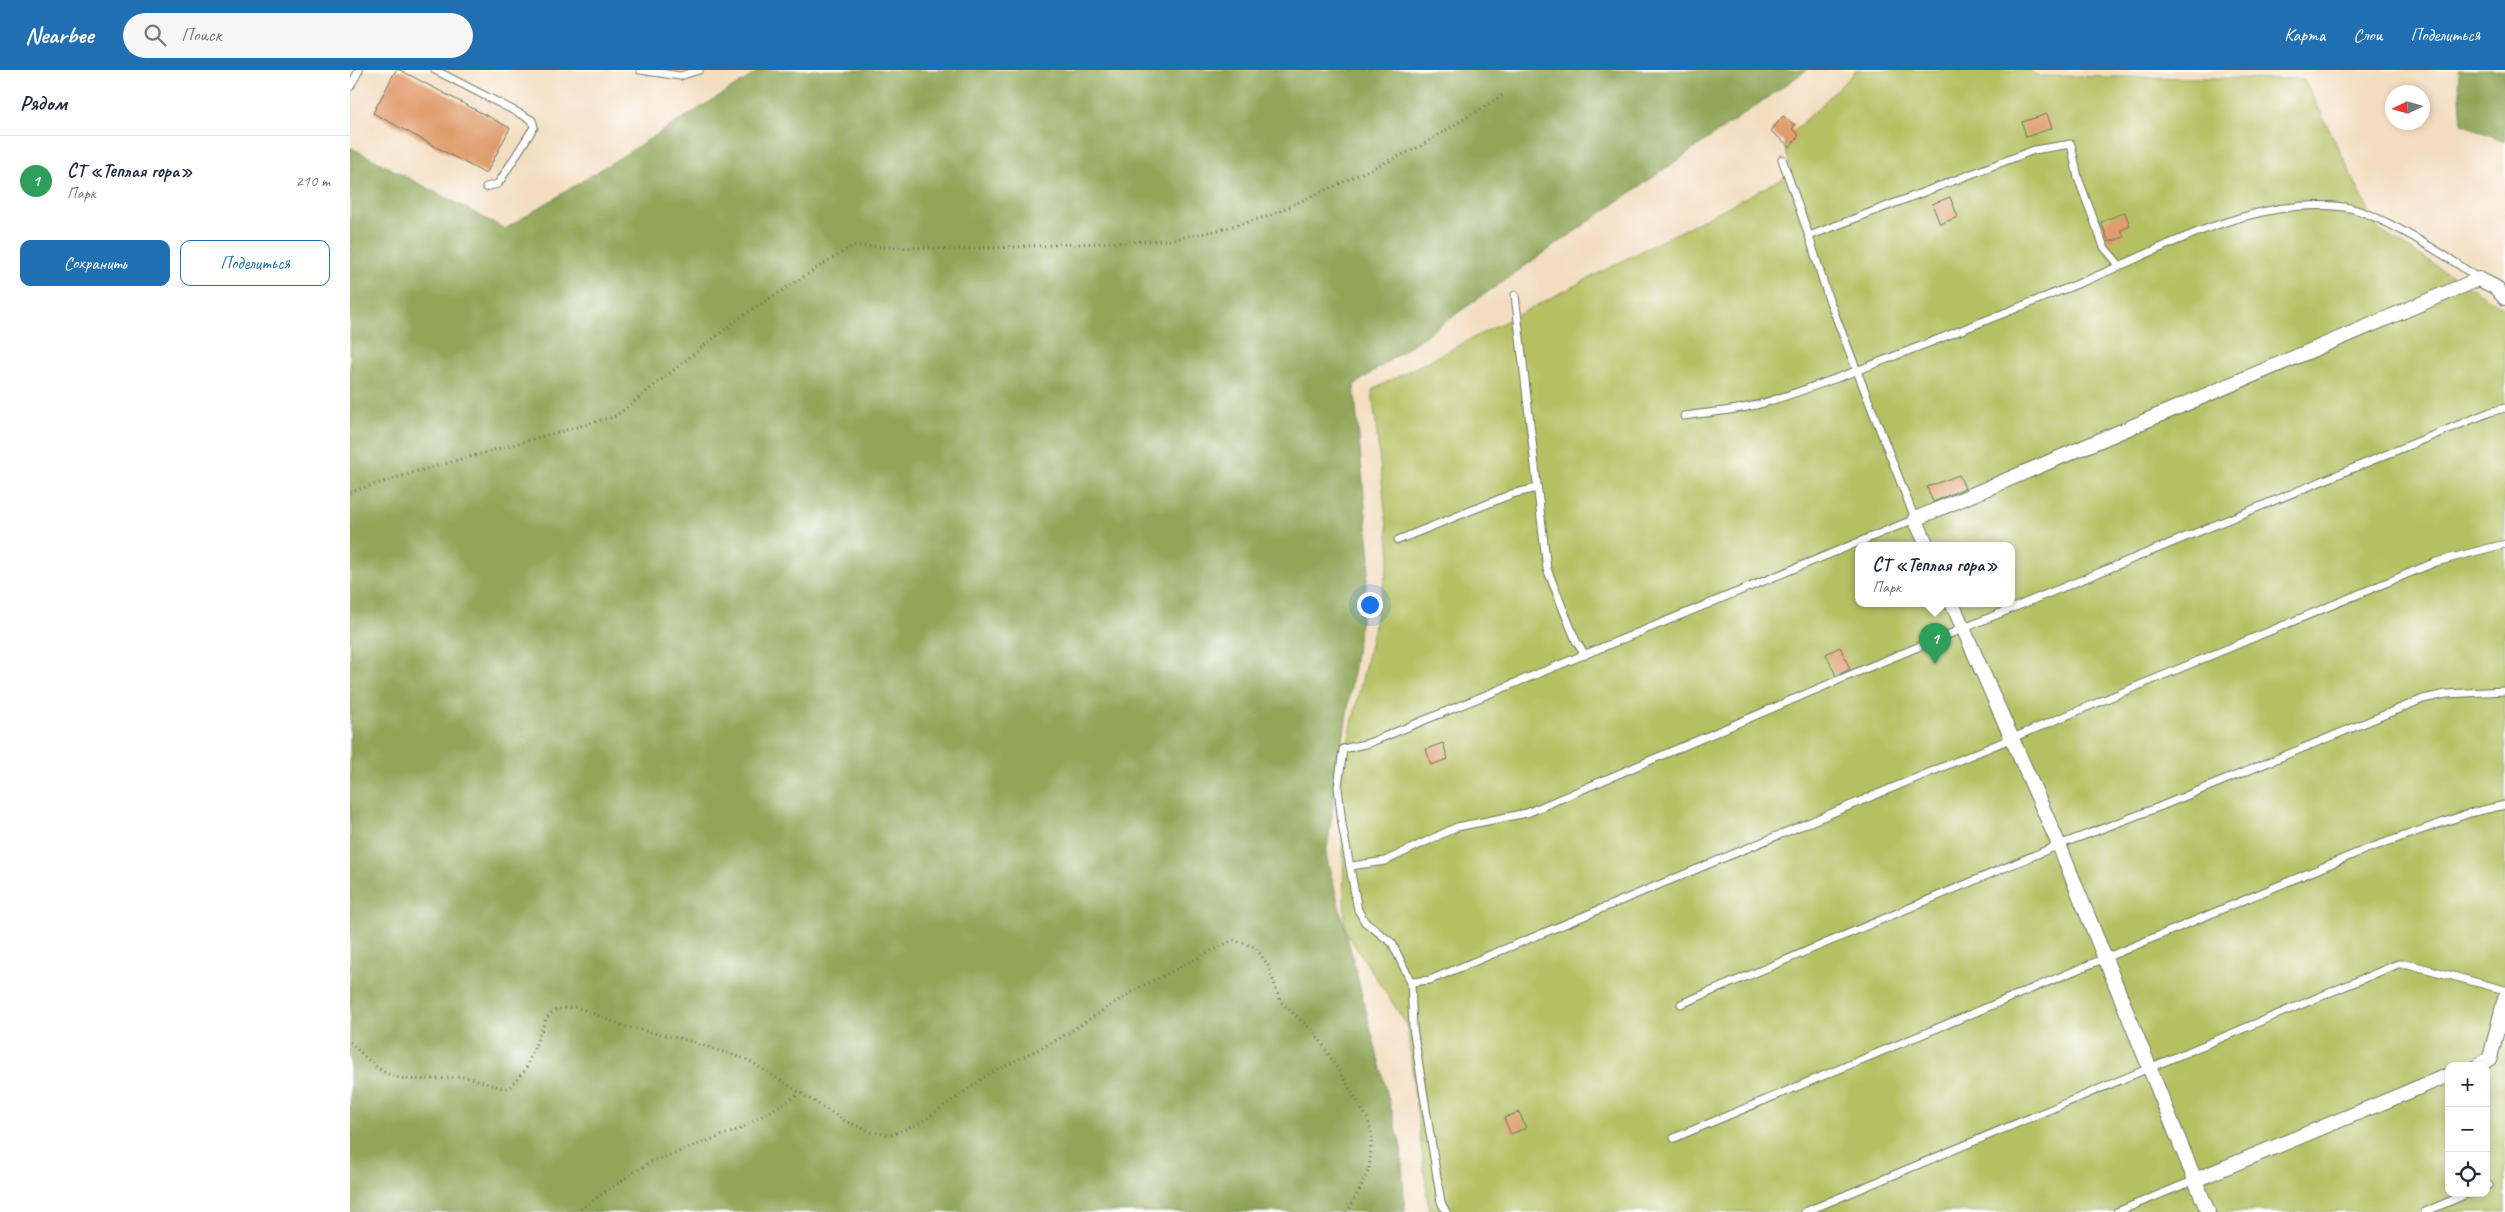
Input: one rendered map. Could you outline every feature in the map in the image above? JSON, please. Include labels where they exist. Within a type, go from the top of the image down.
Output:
[{"type":"street","points":[[1926,542],[1915,519],[2479,279],[2495,287],[2505,298]]},
{"type":"street","points":[[1954,607],[2059,845],[2208,1212]]},
{"type":"street","points":[[2485,1062],[2490,1058],[2505,998]]},
{"type":"street","points":[[2195,1180],[2445,1077]]},
{"type":"lane","points":[[350,87],[359,70]]},
{"type":"lane","points":[[435,70],[532,120],[534,127],[498,184],[486,187]]},
{"type":"lane","points":[[640,70],[680,76],[698,70]]},
{"type":"lane","points":[[1809,236],[2034,150],[2071,144],[2078,178],[2104,247],[2120,266]]},
{"type":"lane","points":[[1782,159],[1828,297],[1915,519],[1859,542]]},
{"type":"lane","points":[[1684,416],[1759,404],[1858,371],[2120,266],[2218,224],[2261,211],[2312,205],[2346,207],[2371,215],[2455,261],[2479,279]]},
{"type":"lane","points":[[1515,295],[1547,570],[1576,641],[1585,655]]},
{"type":"lane","points":[[1351,866],[1385,861],[1457,827],[1527,813],[1862,670],[2505,408]]},
{"type":"lane","points":[[1398,540],[1512,494],[1537,488]]},
{"type":"lane","points":[[1446,1212],[1441,1202],[1413,1028],[1410,982],[1392,943],[1365,922],[1358,910],[1342,824],[1338,787],[1343,749],[1369,743],[1855,544]]},
{"type":"lane","points":[[1410,982],[1430,980],[1661,886],[1928,773],[2013,741],[2436,562],[2505,544]]},
{"type":"lane","points":[[1681,1004],[2059,845],[2159,807],[2423,699],[2446,694],[2505,691]]},
{"type":"lane","points":[[1674,1138],[2364,850],[2470,813],[2505,805]]},
{"type":"lane","points":[[1805,1212],[2398,964],[2408,964],[2505,990]]},
{"type":"lane","points":[[2117,1212],[2195,1180]]},
{"type":"lane","points":[[2424,1212],[2460,1197]]},
{"type":"path","points":[[350,492],[616,416],[739,318],[852,246],[963,249],[1012,247],[1170,240],[1219,230],[1269,216],[1419,147],[1504,94]]},
{"type":"path","points":[[350,1042],[374,1067],[391,1077],[409,1081],[466,1077],[496,1088],[509,1088],[525,1070],[547,1017],[558,1009],[576,1007],[627,1028],[683,1039],[748,1060],[845,1121],[872,1132],[890,1135],[920,1123],[989,1074],[1057,1040],[1135,990],[1232,940],[1255,946],[1268,965],[1280,1001],[1318,1035],[1368,1119],[1372,1136],[1369,1169],[1360,1191],[1347,1212]]},
{"type":"path","points":[[576,1212],[648,1163],[740,1130],[800,1093]]},
{"type":"green space","points":[[761,70],[1807,70],[1354,385],[1370,559],[1326,855],[1401,1147],[1405,1212],[350,1212],[350,147],[505,229]]},
{"type":"green space","points":[[1857,70],[2026,70],[2040,76],[2304,79],[2378,229],[2505,309],[2505,1212],[1429,1212],[1407,1025],[1345,931],[1341,773],[1390,555],[1372,390],[1791,174],[1784,141]]},
{"type":"green space","points":[[2458,70],[2505,70],[2505,141],[2462,124]]},
{"type":"building","points":[[396,70],[400,70],[510,128],[486,174],[373,113]]},
{"type":"building","points":[[2047,114],[2052,128],[2026,137],[2022,122]]},
{"type":"building","points":[[1783,116],[1795,125],[1792,129],[1799,135],[1790,147],[1771,131]]},
{"type":"building","points":[[1950,197],[1958,217],[1940,224],[1932,204]]},
{"type":"building","points":[[2125,212],[2130,226],[2121,230],[2124,237],[2109,242],[2101,222]]},
{"type":"building","points":[[1959,475],[1965,488],[1933,502],[1927,487]]},
{"type":"building","points":[[1840,647],[1850,669],[1836,676],[1826,654]]},
{"type":"building","points":[[1443,743],[1448,759],[1431,765],[1426,749]]},
{"type":"building","points":[[1519,1112],[1526,1128],[1511,1134],[1504,1118]]},
{"type":"place","name":"СТ «Теплая гора»","points":[[1935,664]]}]
